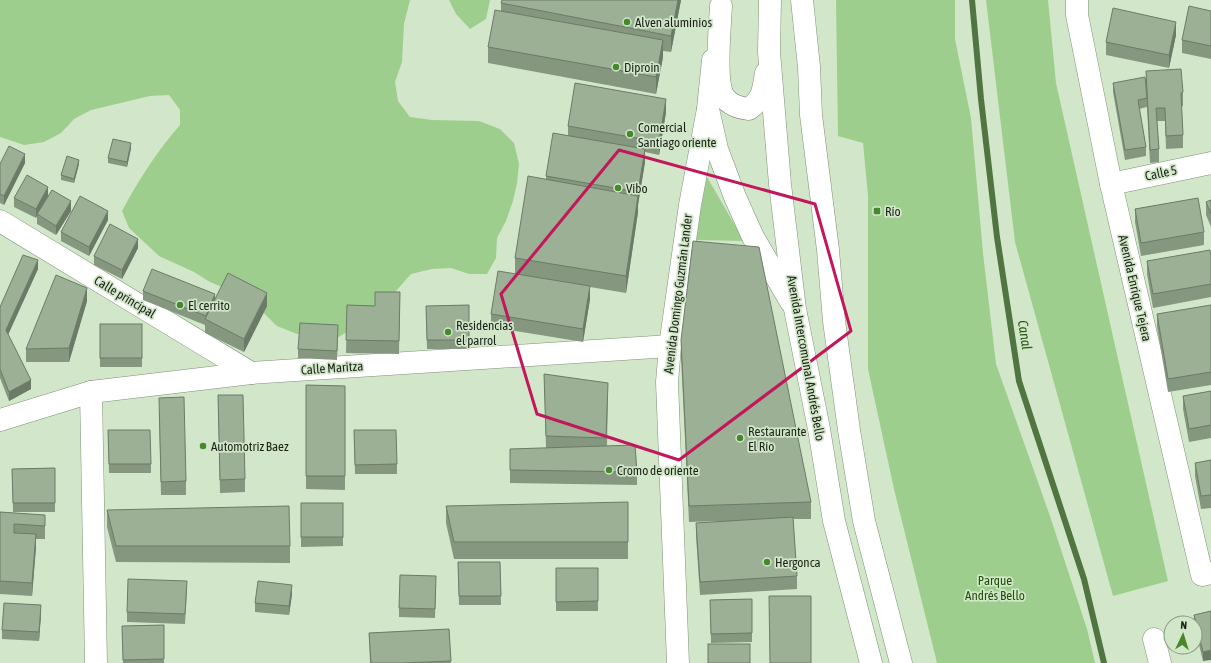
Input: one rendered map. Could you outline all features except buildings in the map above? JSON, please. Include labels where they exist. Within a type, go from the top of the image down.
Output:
[{"type":"street","name":"Avenida Intercomunal Andrés Bello","points":[[770,0],[769,52],[780,184],[795,309],[819,429],[834,521],[871,663]]},
{"type":"street","points":[[802,0],[809,67],[811,115],[828,250],[834,322],[849,430],[864,521],[901,663]]},
{"type":"street","name":"Avenida Enrique Tejera","points":[[1077,0],[1077,15],[1111,184],[1206,574]]},
{"type":"street","points":[[722,3],[719,64],[720,85],[724,98],[730,104],[738,108],[749,109],[758,103],[763,92],[769,52]]},
{"type":"street","name":"Avenida Domingo Guzmán Lander","points":[[678,663],[667,390],[670,346],[690,205],[708,109],[713,59],[722,3]]},
{"type":"street","points":[[708,109],[717,149],[753,238],[795,309]]},
{"type":"street","name":"Calle 5","points":[[1111,184],[1211,162]]},
{"type":"street","name":"Calle principal","points":[[0,221],[251,373]]},
{"type":"street","name":"Calle Maritza","points":[[0,420],[91,392],[251,373],[670,346]]},
{"type":"street","points":[[91,392],[96,663]]},
{"type":"street","points":[[1154,639],[1160,663]]},
{"type":"highlighted area","points":[[619,150],[815,204],[851,331],[679,460],[537,414],[501,294]]},
{"type":"green space","points":[[0,0],[410,0],[404,24],[402,62],[395,82],[398,101],[410,117],[432,120],[479,121],[500,129],[514,143],[519,164],[517,183],[506,221],[497,238],[496,258],[487,274],[469,274],[451,268],[432,269],[411,274],[396,291],[386,308],[337,338],[297,334],[277,326],[248,298],[210,282],[194,272],[159,256],[129,228],[122,211],[148,166],[180,125],[180,110],[169,95],[150,96],[91,110],[74,119],[61,133],[44,142],[24,145],[0,137]]},
{"type":"green space","points":[[449,0],[490,0],[486,19],[470,29],[456,14]]},
{"type":"green space","name":"Parque Andrés Bello","points":[[836,0],[955,0],[955,39],[971,118],[983,253],[996,364],[1050,516],[1087,629],[1095,663],[937,663],[894,489],[868,369],[868,196],[863,143],[838,136]]},
{"type":"green space","points":[[986,0],[1048,0],[1056,83],[1168,581],[1113,596],[1015,242]]},
{"type":"green space","points":[[707,177],[744,241],[695,240]]},
{"type":"waterway","name":"Canal","points":[[972,0],[981,99],[997,237],[1019,381],[1084,579],[1104,663]]},
{"type":"place","name":"Alven aluminios","points":[[627,22]]},
{"type":"place","name":"Diproin","points":[[616,67]]},
{"type":"place","name":"Comercial Santiago oriente","points":[[630,134]]},
{"type":"place","name":"Vibo","points":[[618,188]]},
{"type":"place","name":"Río","points":[[877,211]]},
{"type":"place","name":"El cerrito","points":[[180,305]]},
{"type":"place","name":"Residencias el parrol","points":[[448,332]]},
{"type":"place","name":"Restaurante El Río","points":[[740,438]]},
{"type":"place","name":"Automotriz Baez","points":[[203,446]]},
{"type":"place","name":"Cromo de oriente","points":[[609,470]]},
{"type":"place","name":"Hergonca","points":[[767,562]]}]
